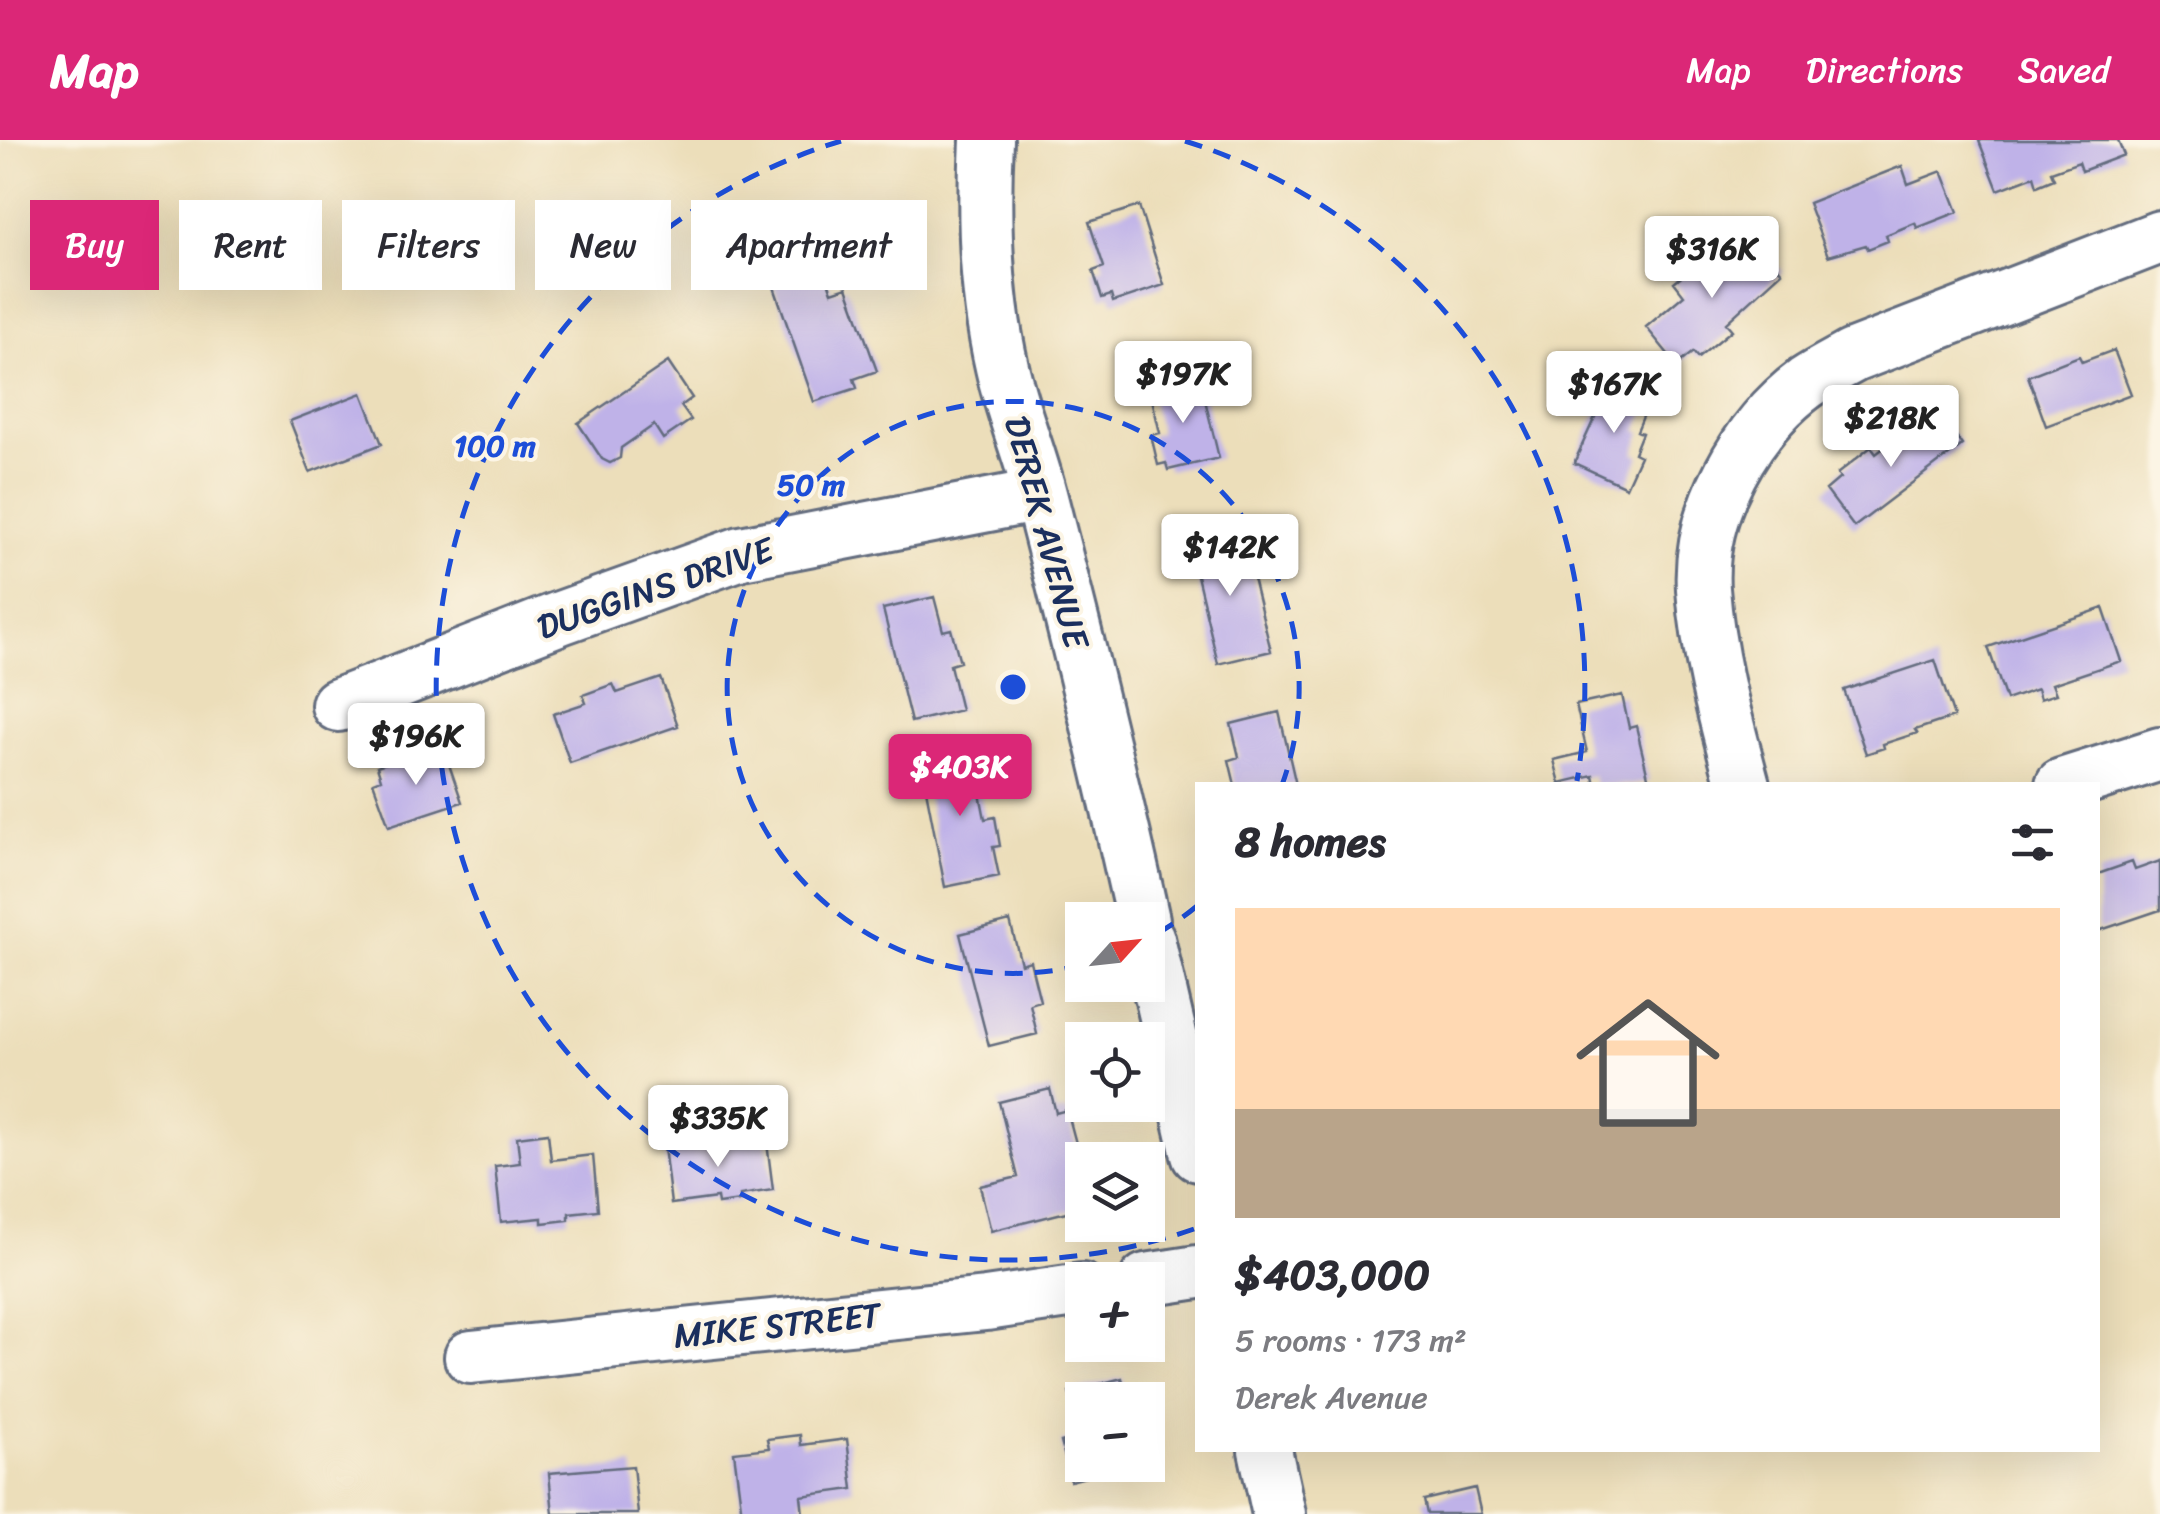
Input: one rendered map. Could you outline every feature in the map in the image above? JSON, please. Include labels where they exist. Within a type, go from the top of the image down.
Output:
[{"type":"street","name":"DEREK AVENUE","points":[[987,140],[984,189],[991,311],[1002,369],[1040,495],[1139,902]]},
{"type":"street","points":[[1742,782],[1716,680],[1703,587],[1705,556],[1723,491],[1765,424],[1807,383],[1853,356],[2160,237]]},
{"type":"street","name":"DUGGINS DRIVE","points":[[338,705],[560,618],[741,553],[1040,495]]},
{"type":"street","points":[[2071,782],[2160,754]]},
{"type":"street","points":[[1163,1002],[1195,1142]]},
{"type":"street","points":[[1165,1277],[1195,1272]]},
{"type":"street","name":"MIKE STREET","points":[[471,1357],[1065,1292]]},
{"type":"street","points":[[1265,1452],[1279,1514]]},
{"type":"building","points":[[2118,140],[2124,155],[2082,171],[2079,162],[2051,172],[2054,179],[2037,186],[2034,176],[1998,190],[1979,141]]},
{"type":"building","points":[[1902,166],[1908,184],[1942,171],[1958,212],[1917,228],[1915,223],[1886,235],[1888,241],[1868,249],[1866,245],[1828,256],[1808,203]]},
{"type":"building","points":[[1139,206],[1164,285],[1113,302],[1111,295],[1102,298],[1093,271],[1104,267],[1089,222]]},
{"type":"building","points":[[1753,238],[1782,272],[1726,323],[1732,330],[1698,358],[1693,352],[1677,365],[1646,327],[1684,295],[1674,282],[1705,257],[1715,269]]},
{"type":"building","points":[[775,290],[848,290],[877,371],[854,379],[857,388],[814,402]]},
{"type":"building","points":[[2114,350],[2131,394],[2046,426],[2028,376],[2079,356],[2082,362]]},
{"type":"building","points":[[668,362],[692,398],[681,406],[691,420],[663,439],[654,425],[621,448],[620,458],[610,463],[602,459],[578,423]]},
{"type":"building","points":[[1200,379],[1219,458],[1168,470],[1166,463],[1158,465],[1151,435],[1160,433],[1150,391]]},
{"type":"building","points":[[1611,382],[1650,400],[1637,431],[1642,433],[1634,453],[1640,456],[1626,487],[1574,463]]},
{"type":"building","points":[[362,393],[382,444],[310,472],[290,421]]},
{"type":"building","points":[[1938,413],[1962,445],[1854,527],[1826,490],[1840,478],[1837,474],[1871,447],[1876,454],[1895,439],[1899,443]]},
{"type":"building","points":[[1242,533],[1271,651],[1218,664],[1190,546]]},
{"type":"building","points":[[934,597],[943,631],[951,629],[960,662],[950,665],[961,710],[911,722],[883,609]]},
{"type":"building","points":[[2103,608],[2121,661],[2052,684],[2056,694],[2040,699],[2037,689],[2006,700],[1988,647]]},
{"type":"building","points":[[1935,660],[1954,717],[1915,730],[1917,733],[1866,754],[1844,690]]},
{"type":"building","points":[[661,678],[678,726],[570,763],[553,714],[586,703],[583,695],[613,684],[617,693]]},
{"type":"building","points":[[1622,695],[1629,728],[1636,726],[1649,781],[1594,782],[1593,775],[1560,782],[1554,760],[1587,752],[1576,705]]},
{"type":"building","points":[[1279,712],[1295,782],[1234,782],[1229,760],[1239,757],[1231,724]]},
{"type":"building","points":[[971,748],[985,819],[995,817],[1000,846],[993,847],[999,876],[945,887],[920,759]]},
{"type":"building","points":[[445,753],[462,802],[389,826],[373,782],[381,779],[377,766],[413,754],[416,763]]},
{"type":"building","points":[[2160,861],[2160,910],[2100,930],[2100,873],[2132,862],[2135,870]]},
{"type":"building","points":[[1010,921],[1021,964],[1030,961],[1040,1001],[1030,1004],[1037,1034],[989,1046],[960,934]]},
{"type":"building","points":[[1050,1089],[1056,1113],[1065,1111],[1065,1122],[1070,1122],[1076,1142],[1065,1142],[1065,1212],[991,1231],[980,1186],[1018,1177],[999,1102]]},
{"type":"building","points":[[548,1133],[551,1160],[593,1155],[598,1210],[569,1213],[569,1220],[501,1222],[495,1166],[520,1163],[517,1137]]},
{"type":"building","points":[[766,1135],[773,1190],[740,1195],[740,1201],[718,1204],[717,1198],[671,1204],[664,1147]]},
{"type":"building","points":[[800,1435],[801,1445],[847,1439],[853,1489],[801,1496],[803,1514],[742,1514],[734,1452],[769,1448],[767,1439]]},
{"type":"building","points":[[633,1466],[638,1514],[553,1514],[549,1473]]},
{"type":"building","points":[[1475,1488],[1481,1514],[1427,1514],[1424,1500]]}]
